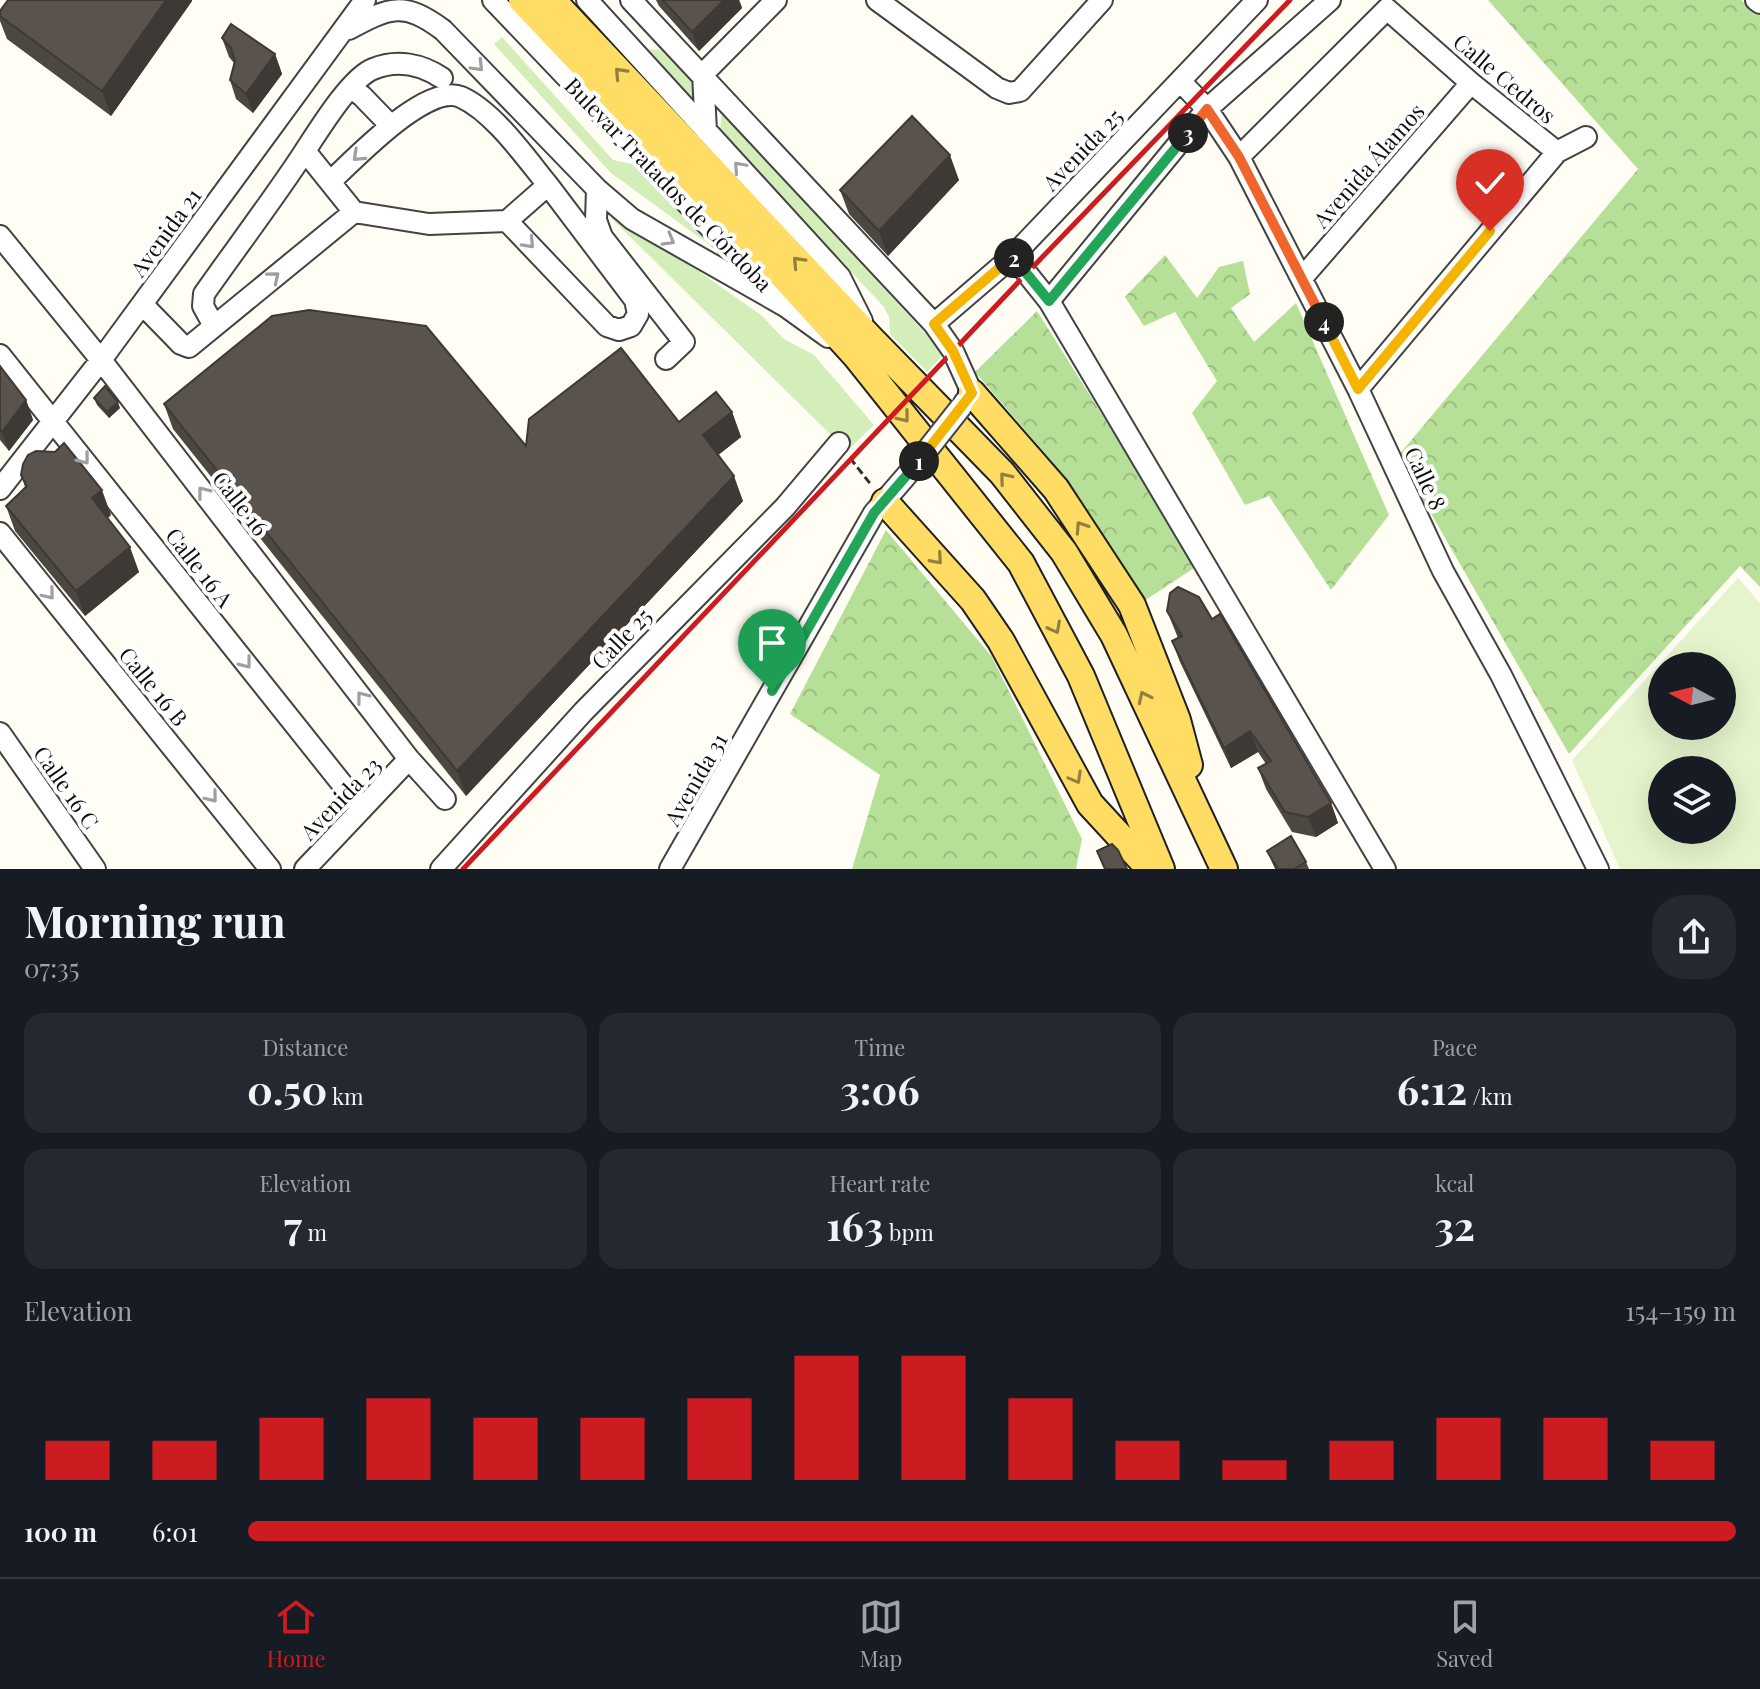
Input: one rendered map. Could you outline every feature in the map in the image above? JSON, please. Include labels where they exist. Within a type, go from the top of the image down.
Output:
[{"type":"main road","name":"Bulevar Tratados de Córdoba","points":[[522,0],[785,278],[1002,473],[1064,552],[1114,635],[1224,869]]},
{"type":"main road","name":"Bulevar Tratados de Córdoba","points":[[552,0],[863,347],[1021,563],[1081,676],[1161,869]]},
{"type":"main road","points":[[967,400],[1056,489],[1132,605],[1177,720],[1207,830]]},
{"type":"main road","points":[[885,502],[973,600],[1001,641],[1090,804],[1150,869]]},
{"type":"street","name":"Avenida 21","points":[[0,489],[101,360],[365,0]]},
{"type":"street","points":[[413,0],[597,189],[632,219],[785,306]]},
{"type":"street","name":"Bulevar Tratados de Córdoba","points":[[493,0],[785,306],[863,347]]},
{"type":"street","name":"Bulevar Tratados de Córdoba","points":[[587,0],[840,277],[863,347]]},
{"type":"street","points":[[631,0],[934,324],[953,351],[967,400]]},
{"type":"street","points":[[706,131],[703,74],[776,0]]},
{"type":"street","points":[[877,0],[997,88],[1009,93],[1020,91],[1102,0]]},
{"type":"street","name":"Avenida 25","points":[[934,324],[1013,256],[1257,0]]},
{"type":"street","points":[[1049,301],[1207,109],[1330,0]]},
{"type":"street","name":"Calle Cedros","points":[[1239,157],[1387,9],[1471,83],[1557,152]]},
{"type":"street","points":[[342,32],[379,13],[398,11],[421,14],[443,30]]},
{"type":"street","points":[[622,38],[662,31]]},
{"type":"street","points":[[214,326],[203,306],[204,294],[320,125],[351,88],[370,70],[415,64],[442,78]]},
{"type":"street","name":"Calle 8","points":[[1180,81],[1207,109],[1239,157],[1358,389],[1443,571],[1501,675],[1598,869]]},
{"type":"street","name":"Avenida Álamos","points":[[1302,278],[1471,83]]},
{"type":"street","points":[[351,88],[391,126]]},
{"type":"street","points":[[331,181],[391,126],[419,107],[445,94],[460,97],[487,116],[519,149],[635,300],[638,314],[631,326],[619,330],[607,326],[507,221]]},
{"type":"street","points":[[1358,389],[1557,152],[1586,137]]},
{"type":"street","points":[[305,151],[354,212],[429,224],[507,221],[548,185]]},
{"type":"street","points":[[597,189],[596,220],[602,237],[684,342],[666,359]]},
{"type":"street","points":[[142,304],[181,344],[189,347],[354,212]]},
{"type":"street","name":"Calle 16","points":[[0,236],[101,360],[409,759],[445,799]]},
{"type":"street","points":[[1013,256],[1049,301],[1385,869]]},
{"type":"street","name":"Calle 16 A","points":[[0,355],[362,809]]},
{"type":"street","name":"Avenida 31","points":[[670,869],[874,513],[967,400]]},
{"type":"street","name":"Calle 25","points":[[441,869],[583,712],[785,507],[839,443]]},
{"type":"street","name":"Calle 16 B","points":[[0,533],[270,869]]},
{"type":"street","name":"Calle 16 C","points":[[0,733],[95,869]]},
{"type":"street","name":"Avenida 23","points":[[305,869],[409,759]]},
{"type":"path","points":[[839,443],[885,502]]},
{"type":"green space","points":[[1488,0],[1741,0],[1760,15],[1760,587],[1740,566],[1662,652],[1648,652],[1648,667],[1569,754],[1398,456],[1638,169]]},
{"type":"green space","points":[[502,37],[613,160],[632,164],[711,246],[611,173],[494,44]]},
{"type":"green space","points":[[646,49],[667,50],[698,82],[698,106]]},
{"type":"green space","points":[[722,111],[944,354],[927,372],[890,334],[889,317],[884,307],[720,131]]},
{"type":"green space","points":[[610,217],[624,219],[761,315],[784,339],[814,355],[874,425],[847,451]]},
{"type":"green space","points":[[1165,255],[1197,298],[1219,267],[1243,261],[1250,294],[1231,308],[1254,342],[1296,303],[1389,515],[1331,590],[1269,496],[1245,505],[1192,413],[1217,381],[1175,312],[1144,326],[1125,297]]},
{"type":"green space","points":[[1037,311],[1197,566],[1144,601],[1067,479],[975,372]]},
{"type":"green space","points":[[886,530],[992,657],[1082,839],[1076,869],[852,869],[880,775],[790,714]]},
{"type":"green space","points":[[1738,578],[1760,603],[1760,869],[1620,869],[1572,760],[1648,677],[1648,740],[1736,740],[1736,652],[1671,652]]},
{"type":"building","points":[[8,0],[166,0],[102,91],[0,16]]},
{"type":"building","points":[[663,0],[724,0],[692,32]]},
{"type":"building","points":[[231,24],[275,54],[246,94],[230,80],[235,61],[231,48],[222,38]]},
{"type":"building","points":[[912,116],[950,155],[879,231],[840,190]]},
{"type":"building","points":[[309,310],[426,326],[526,446],[529,419],[621,348],[679,422],[716,392],[732,412],[703,435],[734,476],[457,771],[164,404],[272,316]]},
{"type":"building","points":[[0,366],[26,400],[2,432],[0,430]]},
{"type":"building","points":[[105,386],[118,402],[107,412],[94,398]]},
{"type":"building","points":[[64,443],[102,490],[92,498],[130,547],[76,591],[6,506],[27,486],[21,475],[28,455],[36,451],[55,452]]},
{"type":"building","points":[[1178,587],[1199,597],[1212,619],[1220,614],[1331,803],[1308,817],[1285,812],[1258,768],[1271,761],[1250,731],[1224,748],[1172,641],[1182,636],[1167,611],[1170,593]]},
{"type":"building","points":[[1291,836],[1306,862],[1294,869],[1278,869],[1267,851]]},
{"type":"building","points":[[1112,844],[1127,869],[1105,869],[1097,851]]},
{"type":"railway","points":[[463,869],[1290,0]]},
{"type":"route","points":[[772,691],[874,513],[972,393],[953,351],[934,324],[1013,256],[1049,301],[1207,109],[1239,157],[1358,389],[1490,231]]}]
